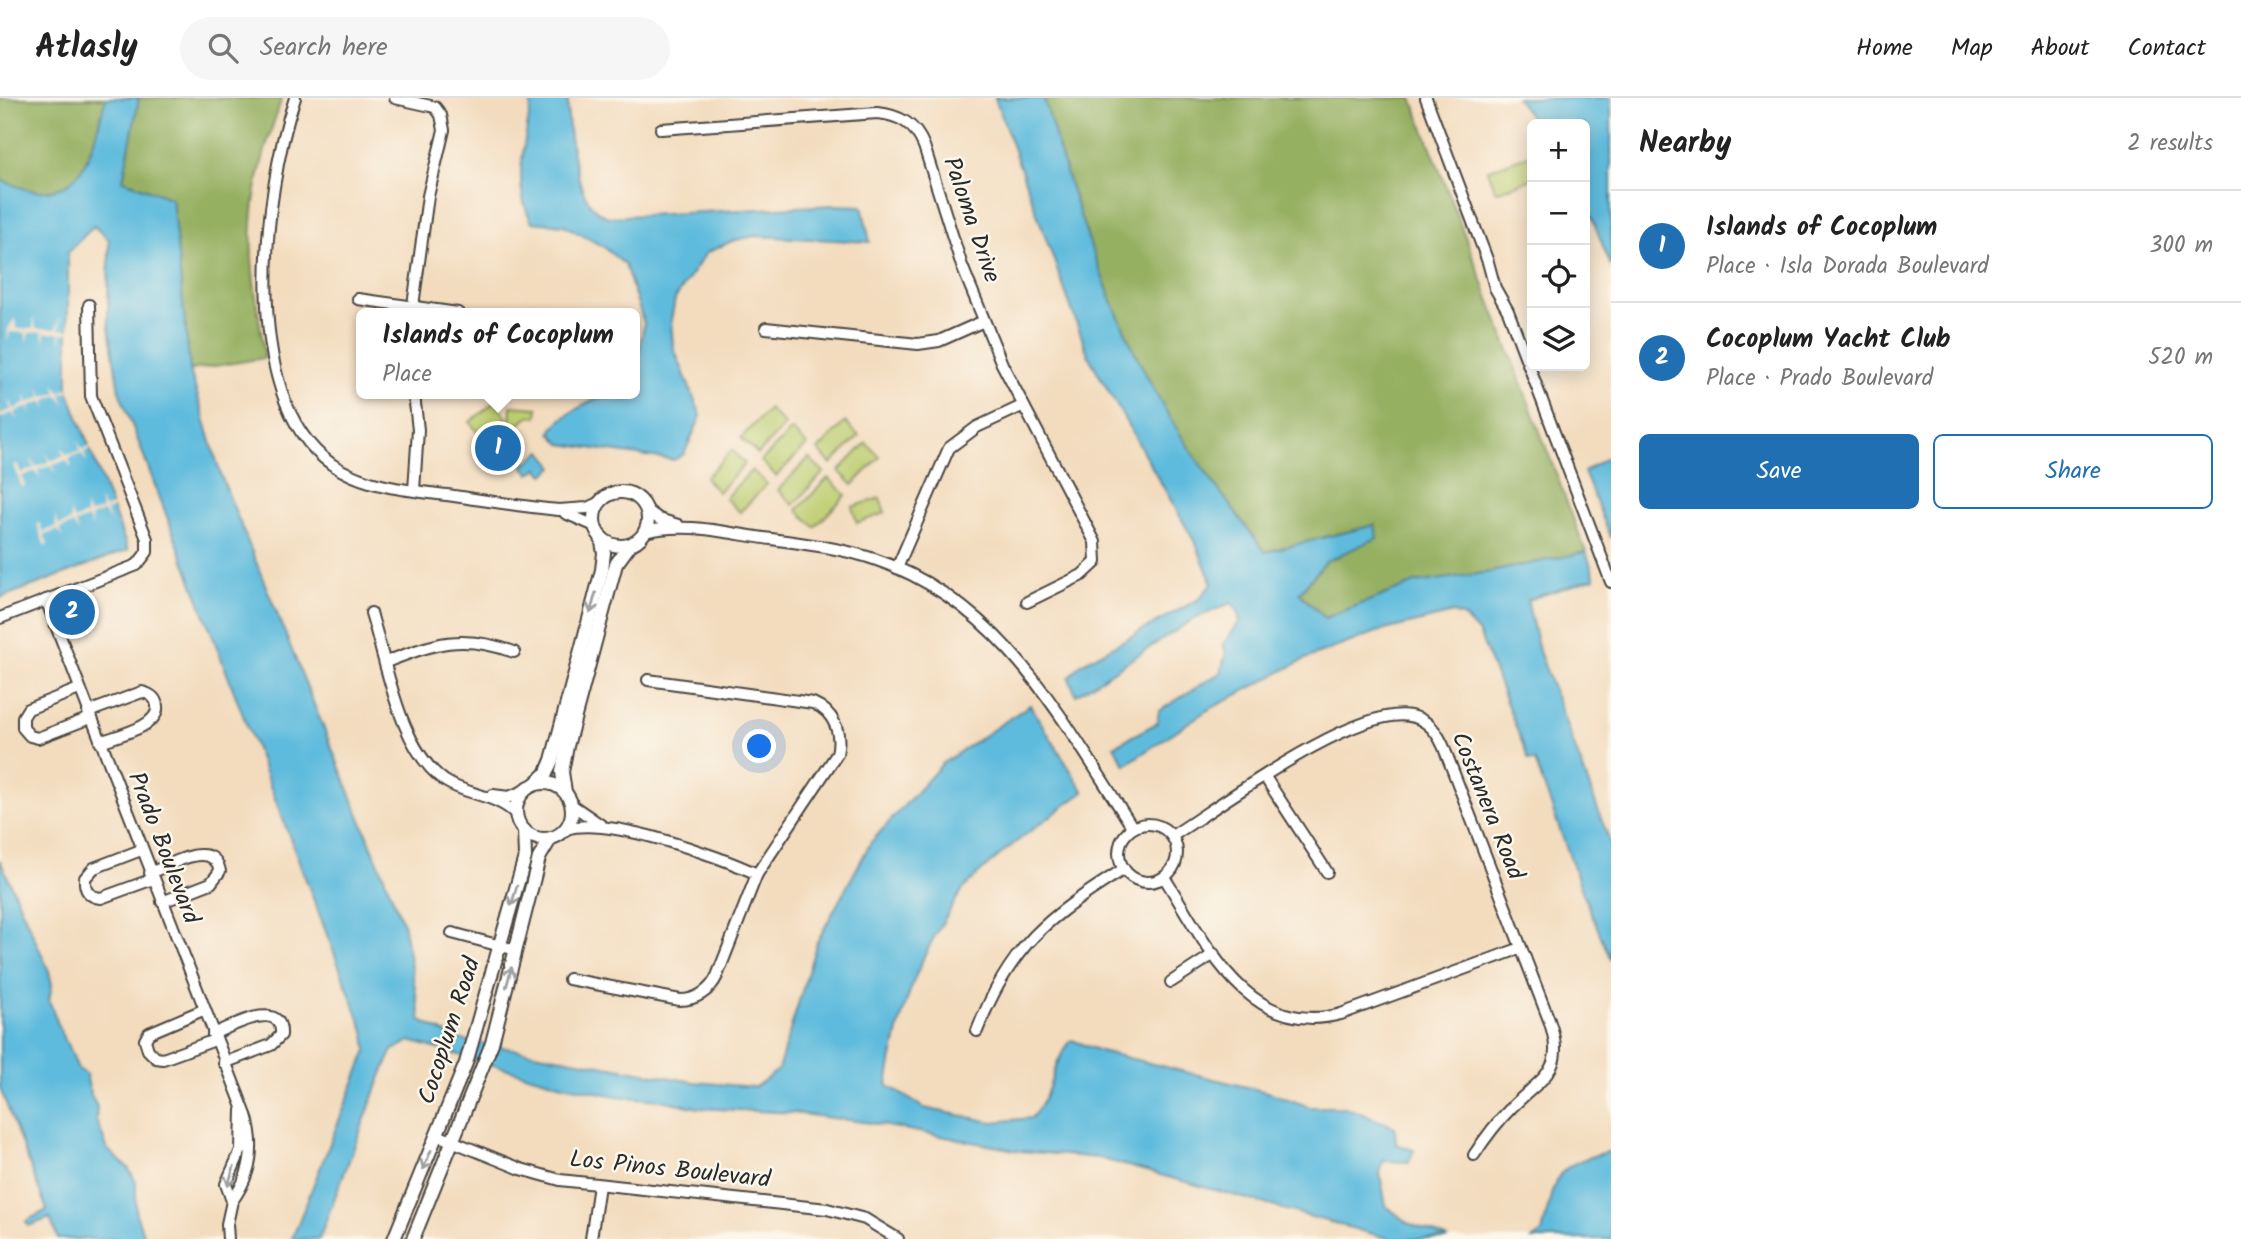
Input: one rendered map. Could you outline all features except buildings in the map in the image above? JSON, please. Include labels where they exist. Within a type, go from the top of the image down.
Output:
[{"type":"street","points":[[295,98],[276,167],[267,238],[268,297],[281,388],[298,429],[328,463],[370,483],[559,510],[587,508],[612,492],[630,492],[644,503],[648,511],[645,532]]},
{"type":"street","points":[[395,98],[426,102],[439,111],[444,136],[428,196],[412,308]]},
{"type":"street","points":[[1426,98],[1488,262],[1502,285],[1507,312],[1611,582]]},
{"type":"street","name":"Paloma Drive","points":[[661,129],[877,113],[907,121],[924,146],[962,266],[984,321],[1022,406],[1090,529],[1097,556],[1089,571],[1027,601]]},
{"type":"street","points":[[358,299],[402,308]]},
{"type":"street","points":[[0,618],[137,565],[144,558],[148,547],[91,396],[89,305]]},
{"type":"street","points":[[766,328],[918,344],[939,341],[984,321]]},
{"type":"street","points":[[414,490],[418,430],[415,399]]},
{"type":"street","points":[[897,568],[949,448],[976,427],[1022,406]]},
{"type":"street","points":[[517,815],[517,806],[530,788],[546,774],[552,760],[602,570],[604,553],[598,531],[598,503]]},
{"type":"street","points":[[559,510],[598,531],[614,545],[630,545]]},
{"type":"street","points":[[648,511],[680,527]]},
{"type":"street","points":[[757,874],[701,852],[601,825],[572,805],[565,792],[561,778],[567,746],[616,564],[630,545],[645,532],[680,527],[832,548],[897,568],[955,599],[1006,644],[1051,702],[1133,828]]},
{"type":"street","name":"Prado Boulevard","points":[[46,600],[249,1124],[253,1148],[242,1187],[232,1201],[227,1224],[228,1239]]},
{"type":"street","points":[[371,613],[411,739],[424,761],[455,787],[487,796],[508,806],[517,815]]},
{"type":"street","points":[[386,662],[457,640],[481,641],[514,652]]},
{"type":"street","points":[[569,979],[680,1000],[703,993],[718,976],[757,874],[835,759],[839,743],[833,720],[820,706],[805,701],[648,680]]},
{"type":"street","points":[[79,689],[28,709],[23,717],[23,728],[30,736],[38,738],[142,692],[153,697],[157,703],[157,713],[151,721],[100,742]]},
{"type":"street","name":"Costanera Road","points":[[1172,836],[1316,745],[1374,720],[1402,715],[1421,719],[1443,744],[1552,1028],[1556,1045],[1554,1062],[1543,1081],[1508,1111],[1474,1155]]},
{"type":"street","points":[[1265,777],[1327,872]]},
{"type":"street","points":[[487,796],[512,797],[530,788],[551,784],[565,792]]},
{"type":"street","points":[[566,829],[572,805]]},
{"type":"street","name":"Cocoplum Road","points":[[394,1239],[462,1075],[475,1036],[525,857],[524,830],[517,815]]},
{"type":"street","points":[[1154,824],[1172,836],[1177,854],[1175,863],[1164,877],[1146,882],[1130,876],[1124,869],[1120,860],[1121,842],[1133,828],[1154,824]]},
{"type":"street","points":[[524,830],[537,838],[551,838],[566,829],[601,825]]},
{"type":"street","name":"Cocoplum Road","points":[[413,1239],[479,1082],[492,1043],[539,858],[551,838]]},
{"type":"street","points":[[141,850],[90,870],[85,878],[85,889],[93,897],[101,898],[202,854],[213,856],[220,871],[214,881],[162,902]]},
{"type":"street","points":[[977,1031],[1004,972],[1029,939],[1060,910],[1124,869]]},
{"type":"street","points":[[1164,877],[1231,979],[1255,1000],[1278,1012],[1318,1018],[1372,1004],[1521,948]]},
{"type":"street","points":[[452,933],[516,950]]},
{"type":"street","points":[[1171,982],[1214,954]]},
{"type":"street","points":[[203,1010],[149,1033],[145,1040],[148,1050],[156,1058],[163,1059],[264,1014],[274,1017],[279,1023],[281,1035],[275,1043],[224,1063]]},
{"type":"street","name":"Prado Boulevard","points":[[232,1201],[226,1184],[241,1150],[242,1110]]},
{"type":"street","name":"Los Pinos Boulevard","points":[[438,1135],[532,1173],[599,1185],[839,1211],[872,1223],[898,1239]]},
{"type":"street","points":[[591,1239],[599,1185]]},
{"type":"green space","points":[[0,98],[106,98],[86,161],[68,184],[54,190],[36,191],[0,180]]},
{"type":"green space","points":[[139,98],[282,98],[267,144],[253,208],[253,274],[265,358],[190,370],[172,199],[123,180]]},
{"type":"green space","points":[[1044,98],[1412,98],[1586,552],[1491,572],[1415,583],[1325,618],[1299,594],[1326,561],[1377,538],[1375,525],[1265,552],[1180,435],[1136,355],[1084,228]]},
{"type":"green space","points":[[1527,156],[1527,181],[1496,192],[1488,170]]},
{"type":"green space","points":[[495,402],[507,418],[481,437],[470,422]]},
{"type":"green space","points":[[511,406],[538,408],[537,416],[528,417],[520,424],[510,423]]},
{"type":"green space","points":[[769,409],[785,425],[758,454],[741,438]]},
{"type":"green space","points":[[845,422],[859,436],[831,464],[818,450]]},
{"type":"green space","points":[[792,430],[807,445],[776,476],[761,461]]},
{"type":"green space","points":[[866,443],[880,457],[853,485],[839,471]]},
{"type":"green space","points":[[732,450],[745,464],[718,492],[705,478]]},
{"type":"green space","points":[[809,458],[824,472],[793,505],[778,490]]},
{"type":"green space","points":[[752,470],[767,484],[740,512],[725,498]]},
{"type":"green space","points":[[828,478],[846,495],[815,527],[797,510]]},
{"type":"green space","points":[[880,498],[885,513],[857,523],[852,507]]},
{"type":"water","points":[[106,98],[139,98],[123,180],[172,199],[190,370],[221,476],[403,923],[421,1021],[457,1039],[694,1082],[755,1087],[778,1070],[817,942],[871,842],[943,763],[1030,705],[1084,792],[994,860],[958,897],[932,940],[914,980],[895,1041],[887,1085],[924,1108],[993,1122],[1031,1118],[1045,1098],[1059,1060],[1072,1040],[1100,1051],[1271,1093],[1310,1107],[1345,1107],[1395,1127],[1396,1144],[1414,1150],[1409,1162],[1383,1161],[1380,1174],[1386,1206],[1408,1223],[1449,1239],[1391,1239],[1099,1158],[1020,1151],[871,1123],[793,1113],[699,1108],[660,1100],[616,1096],[563,1085],[410,1041],[393,1050],[319,1239],[292,1239],[367,1050],[365,1034],[119,391],[108,321],[109,240],[94,226],[68,252],[68,390],[128,550],[0,598],[0,180],[36,191],[54,190],[68,184],[86,161]]},
{"type":"water","points":[[532,98],[568,98],[570,139],[582,187],[594,208],[608,217],[835,205],[862,206],[870,242],[755,236],[732,241],[706,253],[675,299],[671,320],[673,346],[701,416],[684,454],[674,460],[561,444],[551,433],[568,414],[598,399],[640,399],[640,347],[644,323],[625,265],[604,247],[564,225],[532,222],[522,193],[524,145]]},
{"type":"water","points":[[995,98],[1044,98],[1084,228],[1136,355],[1180,434],[1265,552],[1375,525],[1377,538],[1326,561],[1299,593],[1325,618],[1415,583],[1491,572],[1586,552],[1595,578],[1527,600],[1539,651],[1611,845],[1611,960],[1584,896],[1535,761],[1529,760],[1479,633],[1464,617],[1453,613],[1377,632],[1305,659],[1206,711],[1125,765],[1114,746],[1157,723],[1159,711],[1221,672],[1226,653],[1223,644],[1240,622],[1237,609],[1231,603],[1194,619],[1076,695],[1069,678],[1081,664],[1199,599],[1212,583],[1197,546],[1089,357]]},
{"type":"water","points":[[1516,98],[1611,98],[1611,267],[1590,212],[1590,119],[1532,119]]},
{"type":"water","points":[[542,451],[554,467],[544,475],[538,468],[530,474],[523,466]]},
{"type":"water","points":[[1611,455],[1611,538],[1584,472]]},
{"type":"water","points":[[0,860],[49,971],[52,985],[49,1000],[78,1069],[86,1074],[90,1093],[97,1107],[96,1119],[108,1150],[128,1168],[136,1182],[136,1214],[145,1239],[58,1239],[50,1218],[28,1226],[26,1221],[47,1210],[0,1088]]},
{"type":"water","points":[[1611,1151],[1611,1239],[1533,1239],[1542,1233],[1550,1198],[1559,1176],[1577,1162]]},
{"type":"pier","points":[[34,317],[36,329],[56,329],[60,317],[59,329],[71,330],[71,333],[61,333],[61,344],[59,333],[45,333],[44,343],[42,332],[29,333],[26,343],[26,333],[10,332],[7,342],[8,329],[15,318],[16,329],[33,329]]},
{"type":"pier","points":[[54,382],[59,392],[70,388],[71,390],[61,394],[65,404],[58,395],[46,400],[47,411],[43,401],[30,406],[32,416],[28,407],[15,412],[18,421],[12,413],[0,418],[0,414],[11,410],[8,400],[14,409],[26,404],[25,394],[28,403],[41,398],[40,388],[44,397],[57,393]]},
{"type":"pier","points":[[78,440],[82,450],[92,446],[93,448],[84,452],[87,462],[81,453],[69,458],[72,468],[66,460],[53,465],[56,474],[51,465],[38,470],[41,479],[35,471],[22,476],[25,486],[22,487],[14,465],[17,464],[21,473],[34,468],[30,458],[36,467],[49,462],[46,453],[51,461],[64,456],[61,447],[67,455],[80,451]]},
{"type":"pier","points":[[99,499],[105,509],[115,505],[116,507],[106,511],[110,521],[103,512],[91,517],[92,528],[88,518],[75,523],[79,533],[73,524],[60,529],[63,538],[58,530],[44,535],[48,545],[45,546],[37,524],[39,523],[43,532],[56,527],[55,516],[59,526],[71,521],[70,511],[74,520],[86,515],[85,505],[89,514],[102,510]]},
{"type":"place","name":"Islands of Cocoplum","points":[[498,448]]},
{"type":"place","name":"Cocoplum Yacht Club","points":[[72,612]]}]
